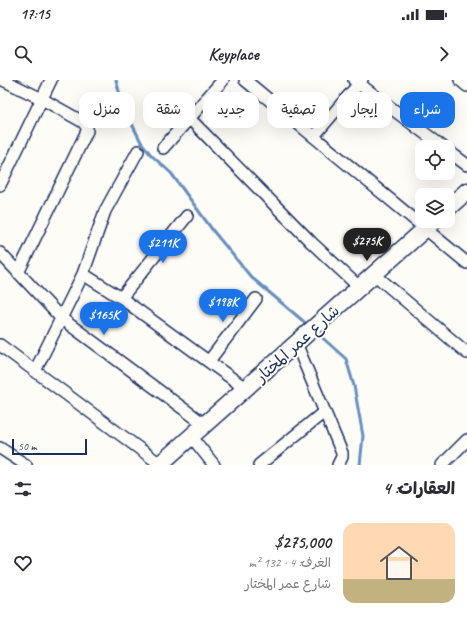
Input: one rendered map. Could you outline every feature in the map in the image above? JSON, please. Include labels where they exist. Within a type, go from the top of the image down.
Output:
[{"type":"street","points":[[3,80],[42,99],[83,122],[87,127],[87,131],[18,273]]},
{"type":"street","points":[[0,185],[51,80]]},
{"type":"street","points":[[195,113],[223,80]]},
{"type":"street","points":[[245,80],[314,136],[415,213]]},
{"type":"street","points":[[460,80],[467,86]]},
{"type":"street","points":[[314,136],[358,81],[434,140]]},
{"type":"street","points":[[195,124],[311,242],[360,287]]},
{"type":"street","points":[[163,148],[182,128]]},
{"type":"street","points":[[35,371],[83,274],[105,211],[138,151]]},
{"type":"street","points":[[455,156],[467,165]]},
{"type":"street","points":[[455,202],[467,191]]},
{"type":"street","points":[[121,298],[188,216]]},
{"type":"street","name":"شارع عمر المختار","points":[[159,464],[427,228]]},
{"type":"street","points":[[433,228],[467,263]]},
{"type":"street","points":[[0,253],[62,319],[204,424]]},
{"type":"street","points":[[83,274],[121,298],[245,388]]},
{"type":"street","points":[[374,274],[467,352]]},
{"type":"street","points":[[208,361],[256,299]]},
{"type":"street","points":[[296,344],[342,453],[342,457],[338,465]]},
{"type":"street","points":[[0,345],[159,464]]},
{"type":"street","points":[[258,465],[324,412]]},
{"type":"street","points":[[191,436],[214,465]]},
{"type":"street","points":[[442,465],[467,440]]},
{"type":"street","points":[[0,448],[26,465]]},
{"type":"waterway","points":[[116,80],[123,106],[141,142],[151,155],[171,173],[214,232],[251,277],[309,326]]},
{"type":"waterway","points":[[316,332],[346,359],[354,386],[363,436],[360,465]]}]
